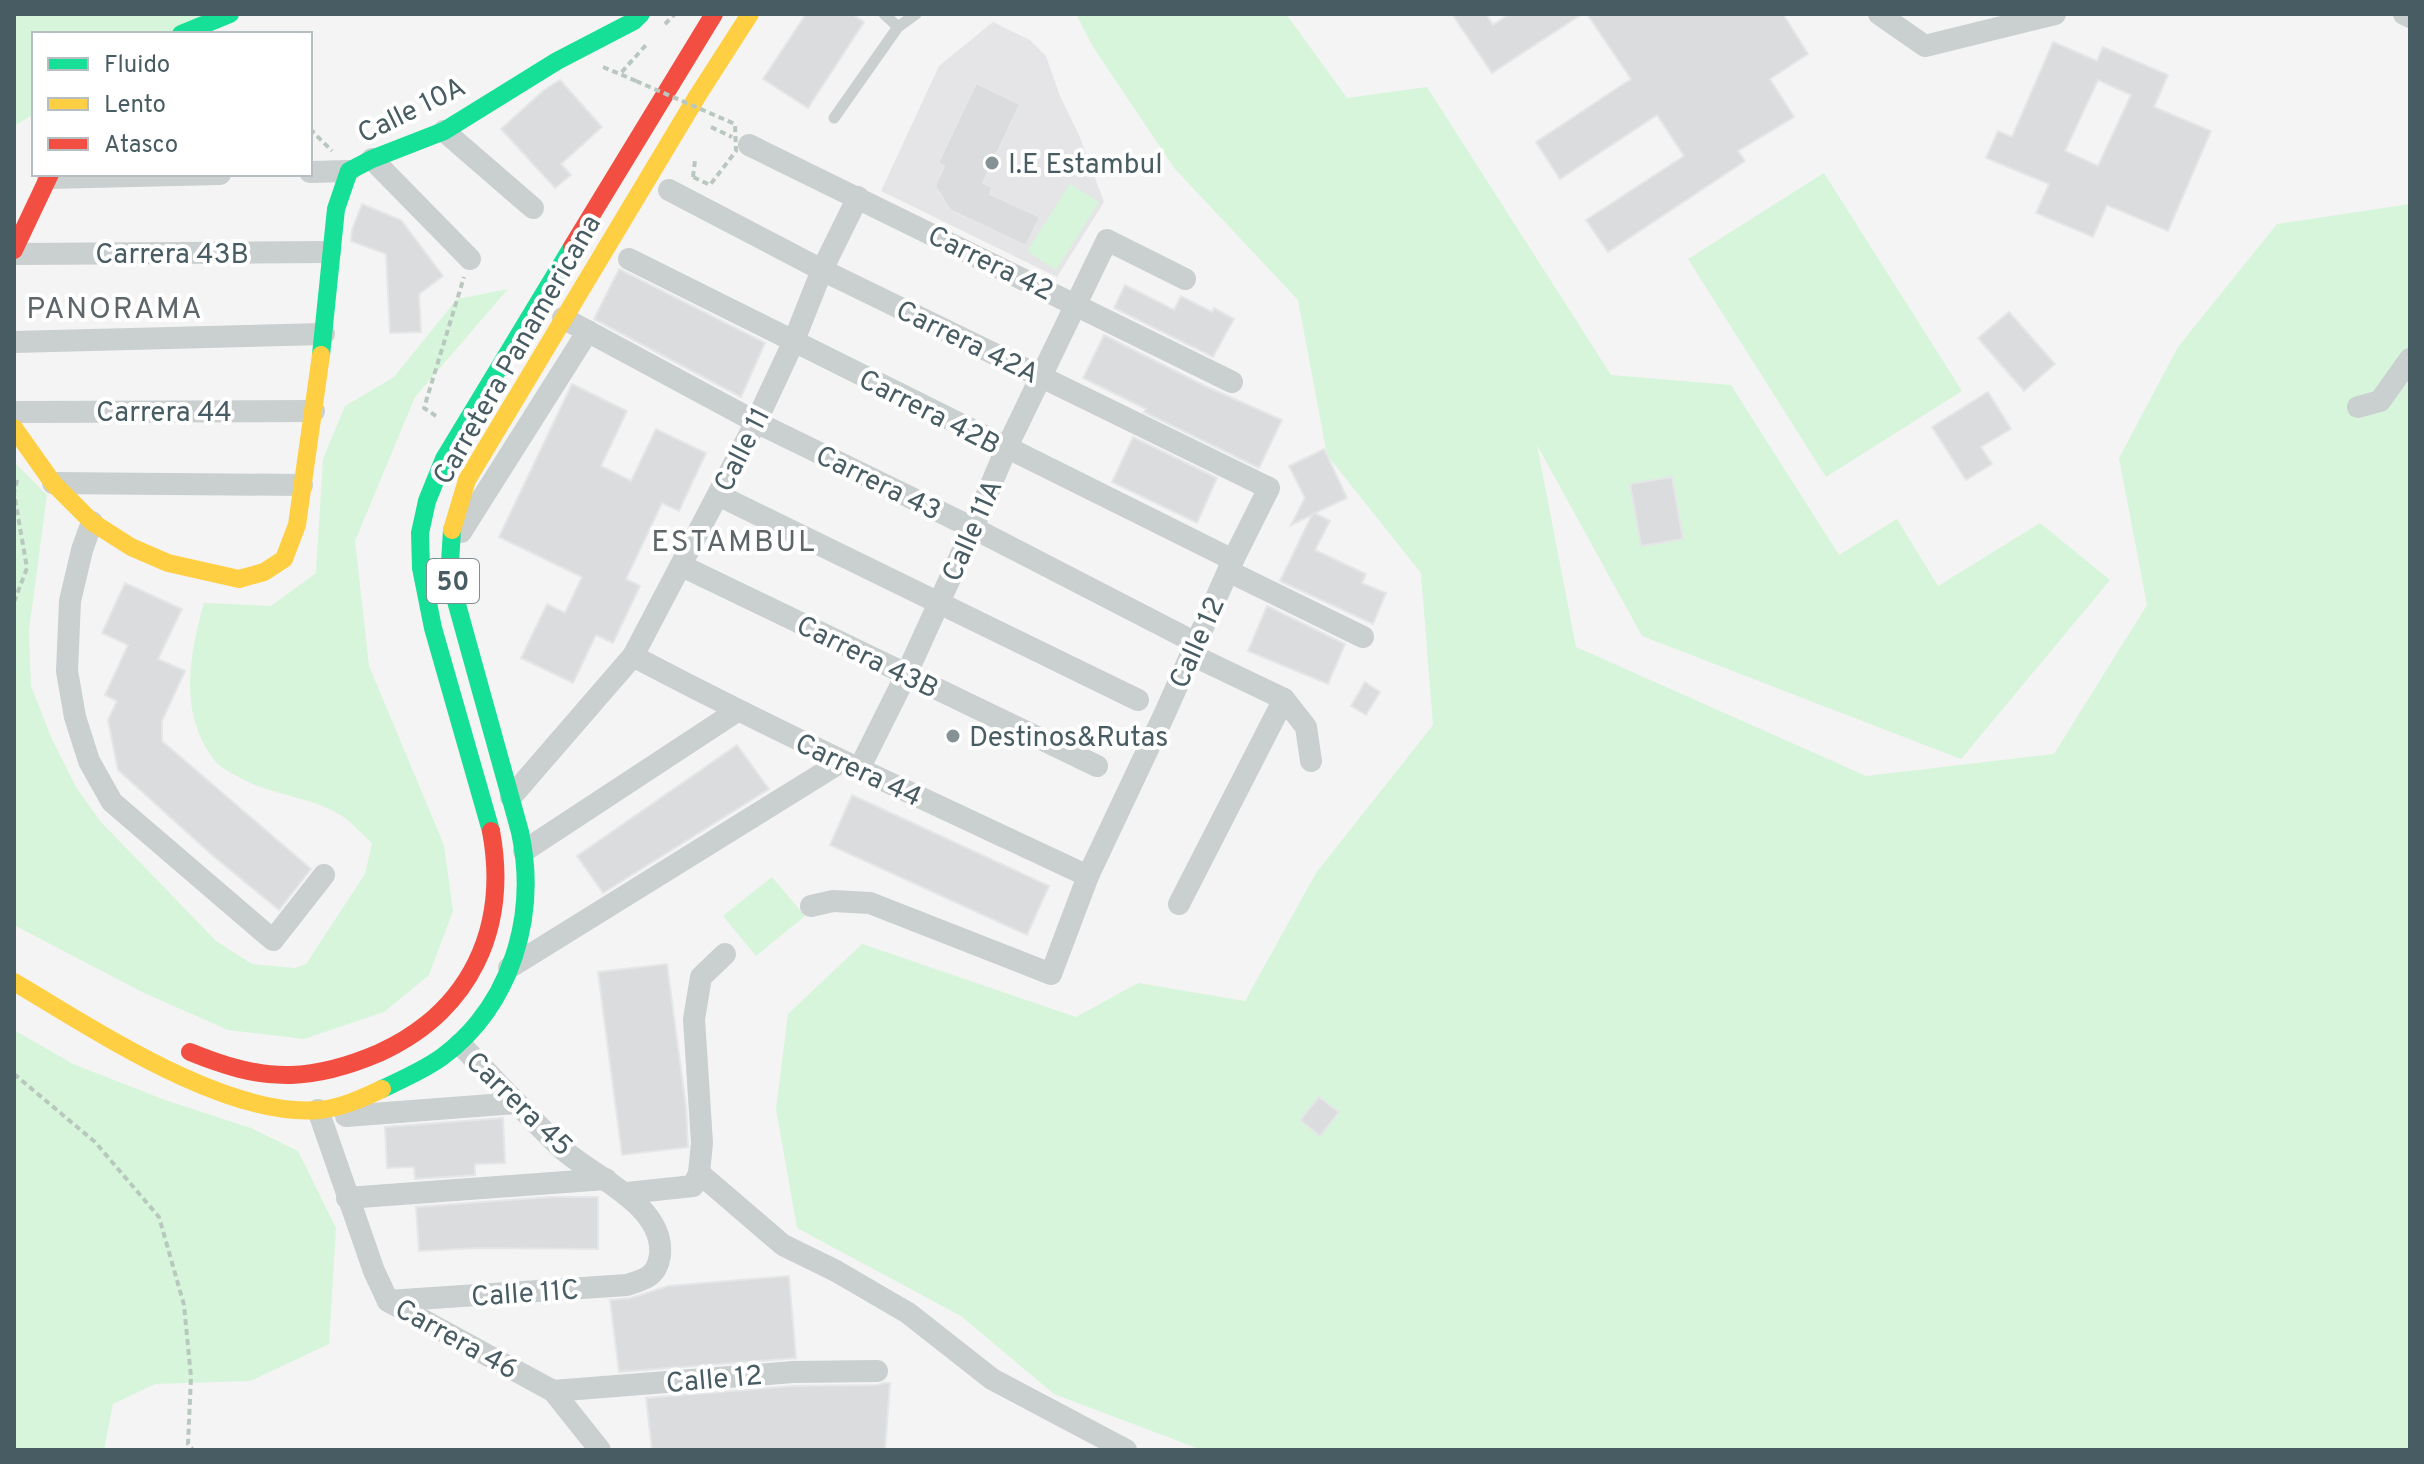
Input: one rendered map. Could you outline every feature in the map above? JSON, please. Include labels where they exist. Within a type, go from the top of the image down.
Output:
[{"type":"main road","points":[[186,32],[230,14]]},
{"type":"main road","name":"Calle 10A","points":[[14,428],[53,483],[92,522],[131,547],[168,563],[239,579],[264,572],[284,559],[297,525],[324,334],[336,209],[349,171],[444,131],[557,61],[634,21],[641,14]]},
{"type":"main road","name":"Carretera Panamericana","points":[[174,1045],[212,1062],[260,1074],[329,1073],[359,1064],[414,1035],[444,1010],[467,984],[486,941],[495,906],[497,870],[490,823],[469,744],[439,652],[419,547],[424,504],[444,459],[714,14]]},
{"type":"main road","name":"Carretera Panamericana","points":[[14,982],[188,1077],[275,1108],[319,1114],[390,1086],[426,1067],[460,1044],[485,1014],[509,969],[522,929],[526,905],[524,851],[458,613],[450,550],[454,517],[467,480],[750,14]]},
{"type":"main road","points":[[14,252],[49,176]]},
{"type":"street","points":[[1879,14],[1925,46],[2055,14]]},
{"type":"street","points":[[2404,14],[2410,17]]},
{"type":"street","points":[[444,131],[533,208]]},
{"type":"street","name":"Carrera 42","points":[[749,145],[1232,382]]},
{"type":"street","points":[[372,159],[470,259]]},
{"type":"street","points":[[312,172],[349,171]]},
{"type":"street","name":"Carrera 42A","points":[[669,190],[822,270],[1269,488]]},
{"type":"street","name":"Calle 11","points":[[511,797],[633,656],[756,422],[793,343],[822,270],[858,197]]},
{"type":"street","name":"Calle 11A","points":[[850,765],[906,675],[1006,449],[1107,240],[1185,279]]},
{"type":"street","name":"Carrera 43B","points":[[14,252],[330,252]]},
{"type":"street","name":"Carrera 42B","points":[[629,259],[1006,449],[1363,637]]},
{"type":"street","name":"Carrera 43","points":[[563,318],[756,422],[973,528],[1284,699]]},
{"type":"street","points":[[450,550],[588,331]]},
{"type":"street","points":[[14,342],[324,334]]},
{"type":"street","points":[[2358,407],[2380,401],[2410,359]]},
{"type":"street","name":"Carrera 44","points":[[14,412],[314,411]]},
{"type":"street","points":[[53,483],[302,485]]},
{"type":"street","name":"Calle 12","points":[[811,906],[833,901],[870,903],[1051,974],[1088,876],[1269,488]]},
{"type":"street","points":[[718,495],[1138,700]]},
{"type":"street","points":[[92,522],[70,601],[67,671],[75,717],[89,761],[112,802],[273,940],[324,875]]},
{"type":"street","name":"Carrera 43B","points":[[682,566],[1097,766]]},
{"type":"street","name":"Carrera 44","points":[[633,656],[737,711],[1088,876]]},
{"type":"street","points":[[1179,904],[1284,699],[1306,727],[1311,761]]},
{"type":"street","points":[[524,851],[737,711]]},
{"type":"street","points":[[509,969],[850,765]]},
{"type":"street","points":[[627,1193],[693,1186],[699,1173],[702,1143],[694,1019],[701,977],[725,954]]},
{"type":"street","name":"Carrera 45","points":[[460,1044],[562,1149],[627,1193],[655,1227],[660,1251],[657,1270]]},
{"type":"street","points":[[319,1114],[517,1103]]},
{"type":"street","name":"Carrera 46","points":[[319,1114],[347,1198],[388,1301],[553,1391],[600,1450]]},
{"type":"street","points":[[699,1173],[783,1245],[836,1271],[908,1313],[992,1379],[1126,1450]]},
{"type":"street","points":[[347,1198],[606,1179]]},
{"type":"street","name":"Calle 11C","points":[[388,1301],[627,1285],[650,1278],[657,1270]]},
{"type":"street","name":"Calle 12","points":[[553,1391],[793,1372],[877,1371]]},
{"type":"lane","points":[[884,14],[898,27]]},
{"type":"lane","points":[[834,118],[898,27],[916,14]]},
{"type":"path","points":[[656,34],[675,14]]},
{"type":"path","points":[[647,44],[620,74],[735,124],[736,151],[710,185],[693,177]]},
{"type":"path","points":[[460,433],[424,408],[470,259]]},
{"type":"path","points":[[14,602],[27,568],[14,493],[24,445]]},
{"type":"path","points":[[14,1074],[95,1142],[159,1217],[184,1305],[191,1377],[188,1444],[193,1450]]},
{"type":"shaded area","name":"I.E Estambul","points":[[993,22],[1030,40],[1046,56],[1104,202],[1057,277],[881,191],[939,66]]},
{"type":"green space","points":[[14,14],[221,14],[177,32],[32,32],[32,115],[14,126]]},
{"type":"green space","points":[[1076,14],[1286,14],[1347,98],[1427,87],[1611,375],[1731,385],[1839,555],[1897,519],[1938,586],[2040,523],[2110,580],[1961,759],[1642,636],[1537,445],[1576,647],[1866,776],[2054,754],[2147,605],[2119,458],[2178,347],[2277,224],[2410,204],[2410,1450],[1202,1450],[1054,1394],[961,1316],[797,1228],[776,1109],[788,1014],[862,944],[1076,1017],[1138,983],[1245,1001],[1316,873],[1433,725],[1421,573],[1327,455],[1298,300],[1175,169],[1093,47]]},
{"type":"green space","points":[[1824,173],[1962,391],[1826,477],[1688,259]]},
{"type":"green space","points":[[1070,184],[1099,202],[1056,270],[1027,251]]},
{"type":"green space","points":[[508,289],[415,397],[355,541],[369,666],[444,845],[453,911],[429,975],[384,1012],[304,1039],[228,1030],[142,992],[14,925],[14,462],[47,495],[29,630],[31,686],[51,737],[76,787],[100,821],[216,941],[252,964],[295,968],[306,964],[365,874],[372,843],[335,812],[258,786],[216,762],[196,725],[190,685],[194,644],[204,603],[271,606],[316,573],[323,459],[345,406],[394,377],[457,299]]},
{"type":"green space","points":[[772,877],[805,916],[756,956],[723,916]]},
{"type":"green space","points":[[14,1030],[73,1064],[165,1100],[251,1128],[298,1151],[336,1228],[329,1344],[250,1381],[155,1384],[113,1404],[104,1450],[14,1450]]},
{"type":"building","points":[[806,14],[852,14],[864,22],[808,108],[763,79]]},
{"type":"building","points":[[1452,14],[1486,14],[1493,25],[1509,14],[1582,14],[1492,73]]},
{"type":"building","points":[[1587,14],[1783,14],[1808,54],[1770,79],[1794,117],[1738,151],[1745,161],[1608,252],[1586,220],[1684,156],[1657,115],[1560,179],[1536,142],[1631,79]]},
{"type":"building","points":[[2053,42],[2097,61],[2103,47],[2168,75],[2154,107],[2211,131],[2168,231],[2107,205],[2093,237],[2036,213],[2049,184],[1986,158],[1998,131],[2012,137]],"holes":[[[2098,80],[2131,95],[2098,166],[2065,151]]]},
{"type":"building","points":[[560,80],[602,127],[561,164],[571,175],[555,188],[501,129],[544,90]]},
{"type":"building","points":[[976,83],[1020,104],[983,183],[992,187],[990,194],[1040,217],[1026,246],[950,210],[935,186],[944,166],[938,163]]},
{"type":"building","points":[[362,204],[401,220],[443,276],[419,294],[421,332],[390,333],[386,254],[351,241]]},
{"type":"building","points":[[619,269],[765,343],[741,397],[594,319]]},
{"type":"building","points":[[1125,285],[1174,310],[1181,296],[1234,319],[1213,357],[1114,308]]},
{"type":"building","points":[[2009,312],[2055,364],[2024,391],[1978,338]]},
{"type":"building","points":[[1104,335],[1205,386],[1282,420],[1259,468],[1144,412],[1146,409],[1083,378]]},
{"type":"building","points":[[572,384],[627,411],[601,466],[631,481],[656,429],[706,453],[679,511],[662,503],[626,579],[640,586],[613,643],[596,635],[573,683],[521,658],[547,604],[565,613],[582,577],[499,537]]},
{"type":"building","points":[[1988,392],[2011,429],[1981,447],[1992,464],[1966,480],[1932,427]]},
{"type":"building","points":[[1133,437],[1217,478],[1197,523],[1112,482]]},
{"type":"building","points":[[1324,449],[1347,498],[1315,513],[1330,521],[1315,550],[1366,574],[1362,583],[1386,593],[1373,624],[1280,581],[1312,515],[1291,525],[1305,498],[1289,466]]},
{"type":"building","points":[[1672,477],[1683,539],[1641,546],[1630,484]]},
{"type":"building","points":[[125,583],[182,609],[158,659],[185,671],[162,721],[162,741],[311,869],[279,910],[212,855],[118,770],[108,720],[117,701],[105,695],[128,645],[102,633]]},
{"type":"building","points":[[1267,606],[1345,644],[1328,684],[1248,651]]},
{"type":"building","points":[[1365,682],[1380,692],[1366,715],[1351,706]]},
{"type":"building","points":[[737,745],[769,789],[603,893],[577,856]]},
{"type":"building","points":[[852,795],[1049,886],[1027,935],[830,845]]},
{"type":"building","points":[[667,964],[686,1107],[688,1147],[622,1155],[598,972]]},
{"type":"building","points":[[1319,1097],[1339,1112],[1320,1136],[1300,1120]]},
{"type":"building","points":[[503,1118],[505,1163],[475,1164],[475,1175],[415,1179],[414,1167],[387,1168],[385,1127]]},
{"type":"building","points":[[551,1197],[598,1197],[598,1249],[419,1251],[416,1207]]},
{"type":"building","points":[[789,1276],[796,1358],[619,1372],[610,1300],[631,1298],[668,1286]]},
{"type":"building","points":[[890,1383],[885,1450],[652,1450],[646,1398],[794,1386]]},
{"type":"traffic: fast","points":[[186,32],[230,14]]},
{"type":"traffic: fast","points":[[321,355],[336,209],[349,171],[444,131],[557,61],[634,21],[641,14]]},
{"type":"traffic: fast","points":[[491,831],[433,628],[421,568],[420,533],[427,501],[444,459],[572,247]]},
{"type":"traffic: fast","points":[[382,1089],[435,1062],[466,1036],[486,1012],[502,985],[522,926],[525,863],[520,832],[456,601],[450,563],[452,530]]},
{"type":"traffic: slow","points":[[452,530],[467,480],[698,95],[750,14]]},
{"type":"traffic: slow","points":[[14,428],[53,483],[92,522],[131,547],[168,563],[239,579],[264,572],[284,559],[297,525],[321,355]]},
{"type":"traffic: slow","points":[[14,982],[161,1067],[243,1100],[282,1109],[319,1110],[344,1105],[382,1089]]},
{"type":"traffic: jam","points":[[572,247],[714,14]]},
{"type":"traffic: jam","points":[[14,250],[49,176]]},
{"type":"traffic: jam","points":[[190,1052],[252,1072],[303,1074],[358,1061],[411,1035],[438,1014],[460,990],[476,963],[488,933],[494,901],[495,867],[491,831]]},
{"type":"place","name":"I.E Estambul","points":[[992,163]]},
{"type":"place","name":"Destinos&Rutas","points":[[953,736]]},
{"type":"district","name":"PANORAMA","points":[[115,308]]},
{"type":"district","name":"ESTAMBUL","points":[[734,541]]}]
